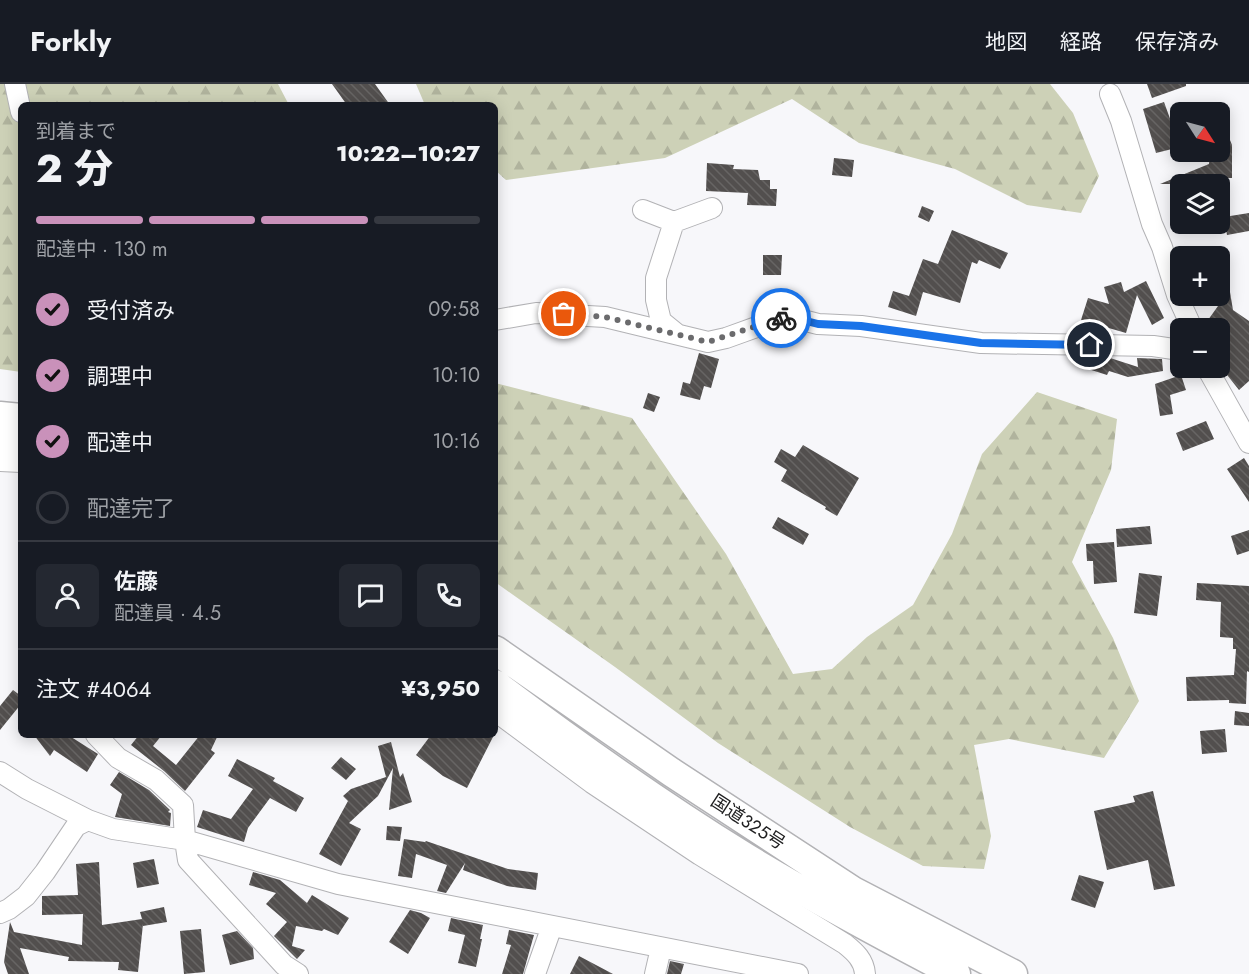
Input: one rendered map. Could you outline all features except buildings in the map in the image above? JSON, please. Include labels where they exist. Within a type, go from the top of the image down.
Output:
[{"type":"highway","points":[[0,416],[18,417]]},
{"type":"highway","points":[[0,438],[18,439]]},
{"type":"highway","name":"国道325号","points":[[498,652],[671,772],[853,891],[1013,974]]},
{"type":"highway","name":"国道325号","points":[[498,686],[586,752],[746,857],[857,922],[956,974]]},
{"type":"street","points":[[15,84],[19,102]]},
{"type":"street","points":[[1110,94],[1152,224],[1177,295],[1188,318]]},
{"type":"street","points":[[644,210],[674,222],[712,208]]},
{"type":"street","points":[[674,222],[656,278],[656,300],[661,321],[679,336]]},
{"type":"street","points":[[498,319],[536,313],[605,317],[708,342],[787,316],[818,324],[861,326],[981,343],[1153,346],[1170,349]]},
{"type":"street","points":[[1213,378],[1249,443]]},
{"type":"street","points":[[0,461],[18,462]]},
{"type":"street","points":[[498,713],[592,783],[700,855],[845,944],[858,956],[865,974]]},
{"type":"street","points":[[99,738],[118,758],[156,780],[183,805],[188,860],[284,965],[298,974]]},
{"type":"street","points":[[0,772],[27,789],[88,820],[113,829],[185,840],[338,884],[798,974]]},
{"type":"street","points":[[0,913],[26,896],[76,826],[88,820]]},
{"type":"street","points":[[535,974],[552,926]]},
{"type":"street","points":[[655,974],[661,948]]},
{"type":"green space","points":[[0,84],[278,84],[287,102],[18,102],[18,372],[0,369]]},
{"type":"green space","points":[[416,84],[1050,84],[1073,113],[1099,176],[1081,213],[1027,205],[955,169],[859,143],[792,99],[665,158],[506,180],[498,173],[498,102],[424,102]]},
{"type":"green space","points":[[498,384],[632,418],[726,554],[793,674],[832,669],[867,637],[913,605],[952,534],[982,454],[1037,392],[1117,419],[1111,470],[1072,562],[1113,638],[1139,701],[1104,758],[1009,739],[974,745],[991,836],[984,869],[923,866],[850,827],[718,743],[498,584]]},
{"type":"way so far","points":[[564,314],[605,317],[636,323],[708,342],[726,338],[781,318]]},
{"type":"route","points":[[781,318],[787,316],[818,324],[861,326],[981,343],[1090,345]]}]
